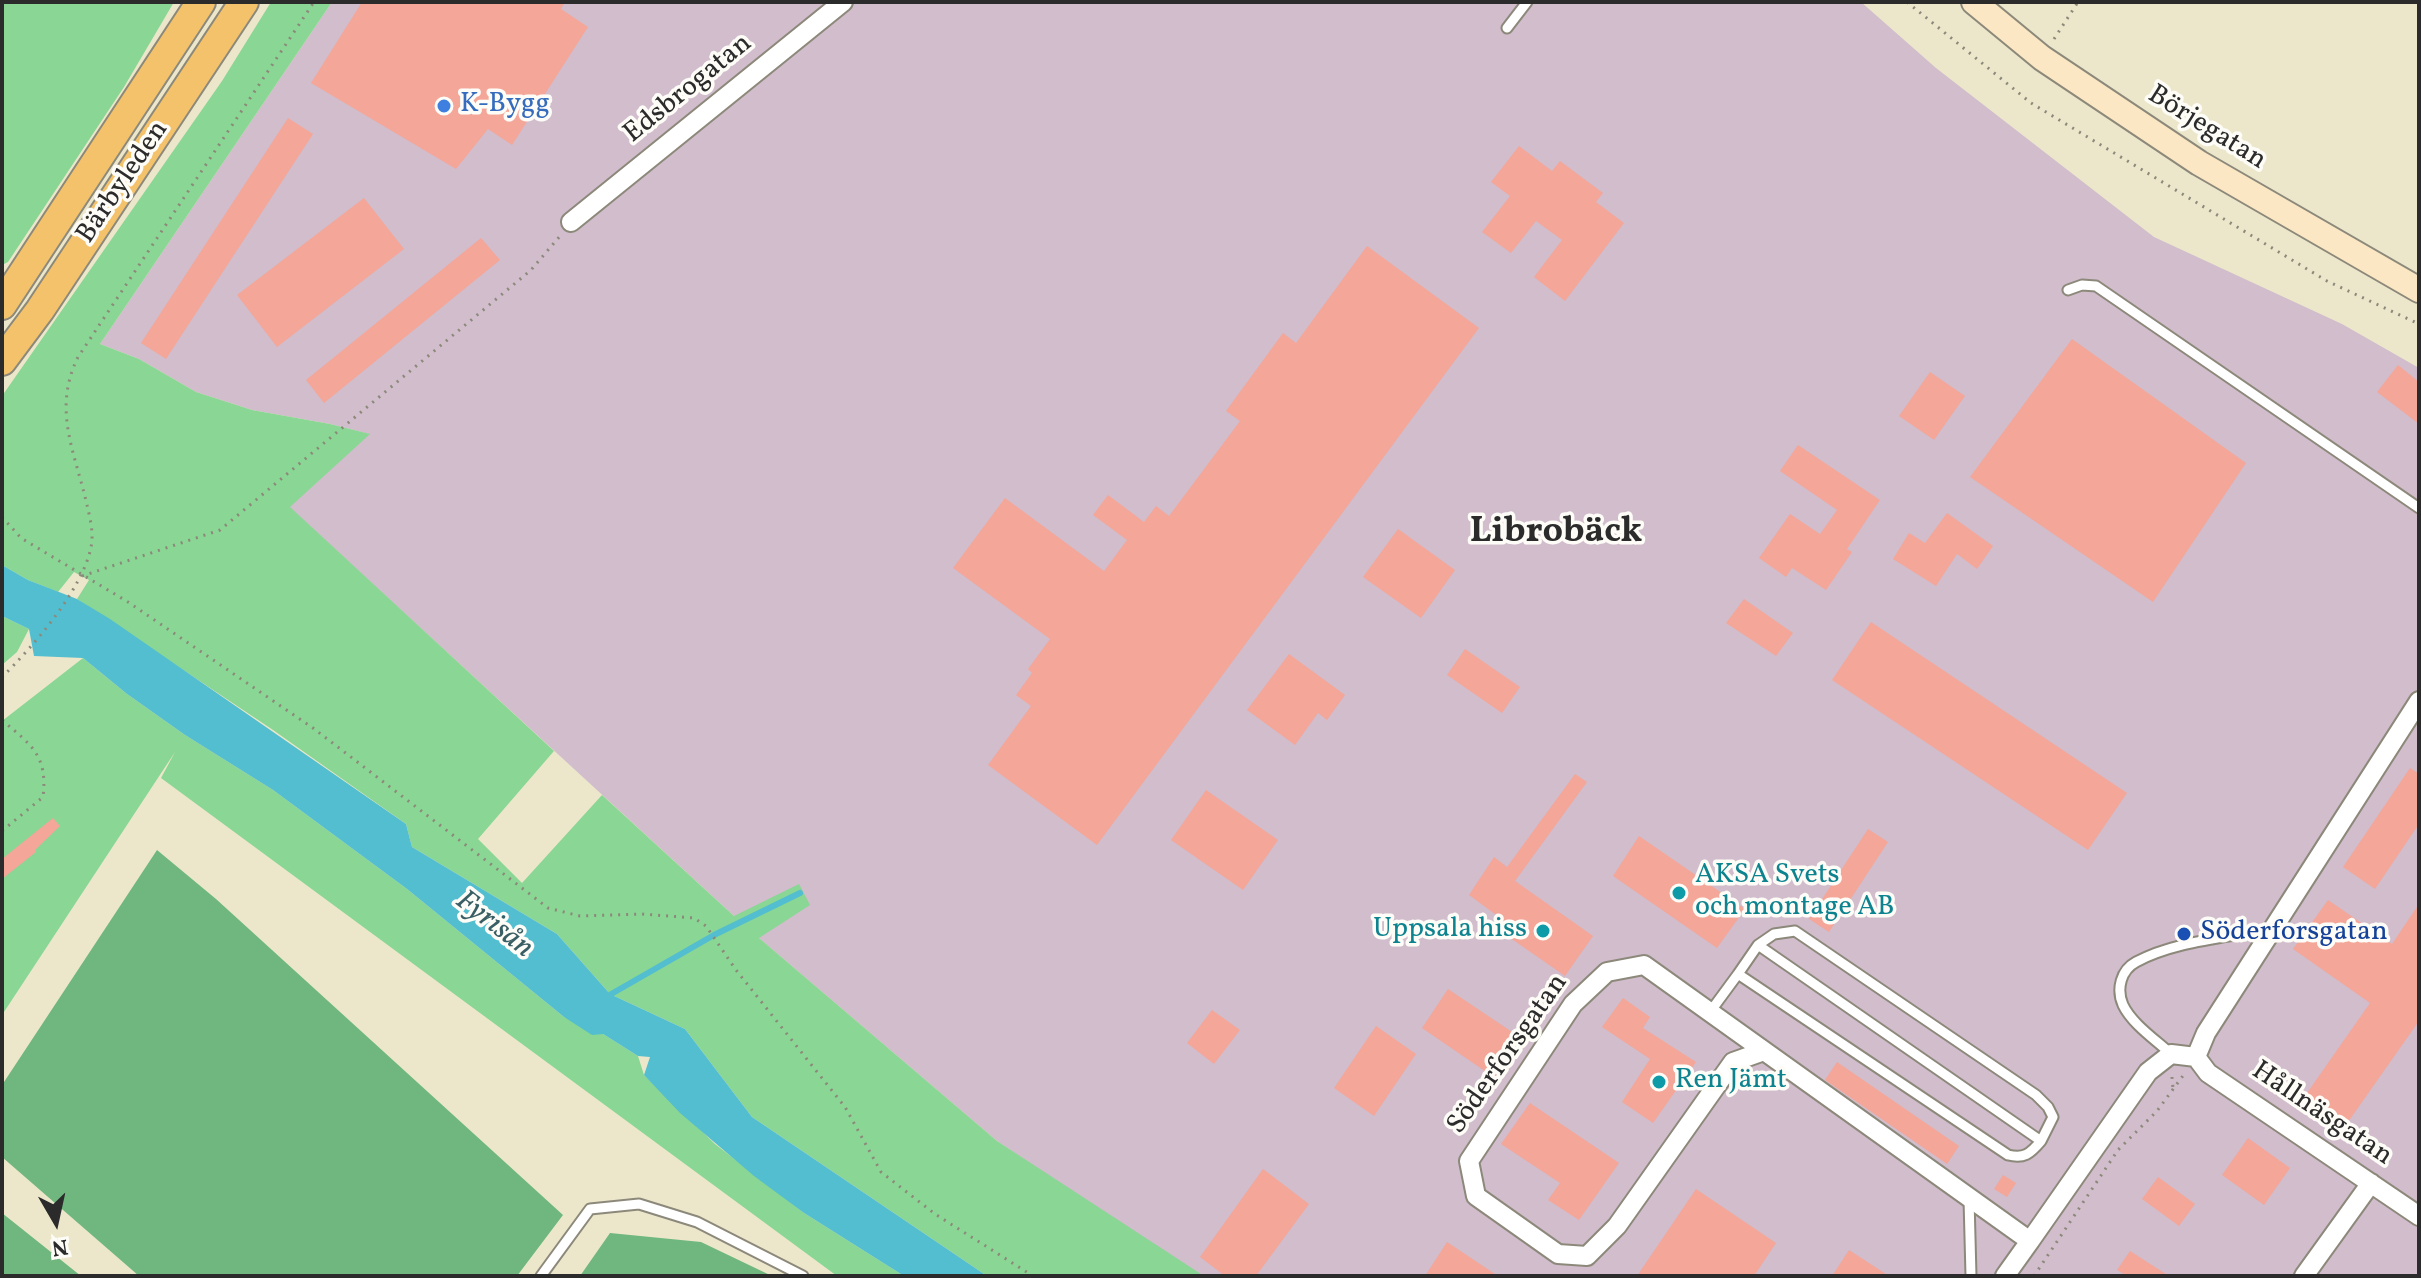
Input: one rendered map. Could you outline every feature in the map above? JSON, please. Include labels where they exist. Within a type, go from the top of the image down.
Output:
[{"type":"main road","name":"Bärbyleden","points":[[5,296],[201,2]]},
{"type":"main road","name":"Bärbyleden","points":[[2,361],[40,310],[244,2]]},
{"type":"main road","name":"Börjegatan","points":[[1974,2],[2042,58],[2199,163],[2419,290]]},
{"type":"street","name":"Edsbrogatan","points":[[571,222],[843,2]]},
{"type":"street","points":[[2005,1276],[2148,1072],[2171,1054],[2196,1057],[2206,1033],[2418,703]]},
{"type":"street","name":"Söderforsgatan","points":[[1764,1051],[1733,1062],[1617,1226],[1587,1256],[1558,1254],[1476,1196],[1469,1161],[1573,1004],[1607,972],[1644,965],[2030,1241]]},
{"type":"street","name":"Hållnäsgatan","points":[[2196,1057],[2208,1073],[2419,1216]]},
{"type":"street","points":[[2304,1276],[2371,1183]]},
{"type":"lane","points":[[1507,28],[1527,2]]},
{"type":"lane","points":[[2068,290],[2082,285],[2096,286],[2419,508]]},
{"type":"lane","points":[[2171,1054],[2130,1015],[2123,1004],[2119,988],[2123,974],[2134,963],[2175,948],[2273,928]]},
{"type":"lane","points":[[1710,1012],[1758,945],[1774,934],[1795,931],[2036,1095],[2053,1117],[2041,1141],[2031,1153],[2020,1158],[2008,1155],[1738,974]]},
{"type":"lane","points":[[1758,945],[2041,1141]]},
{"type":"lane","points":[[1969,1196],[1971,1276]]},
{"type":"lane","points":[[541,1276],[590,1209],[639,1204],[697,1222],[803,1276]]},
{"type":"path","points":[[2,677],[26,654],[80,579],[92,546],[91,522],[74,462],[64,405],[70,373],[86,344],[314,2]]},
{"type":"path","points":[[1907,2],[2031,103],[2327,281],[2419,324]]},
{"type":"path","points":[[2042,58],[2078,2]]},
{"type":"path","points":[[80,579],[220,530],[531,270],[571,222]]},
{"type":"path","points":[[2,517],[21,538],[80,579],[128,602],[313,728],[548,908],[580,916],[642,914],[694,918],[706,926],[736,970],[845,1107],[881,1172],[935,1214],[1033,1276]]},
{"type":"path","points":[[2,720],[35,748],[45,779],[43,797],[2,831]]},
{"type":"path","points":[[2034,1276],[2118,1150],[2157,1111],[2196,1057]]},
{"type":"shaded area","name":"Librobäck","points":[[332,2],[1861,2],[1936,68],[2154,237],[2342,324],[2419,368],[2419,1276],[1204,1276],[1175,1260],[997,1141],[746,927],[289,507],[369,434],[252,410],[196,392],[139,359],[100,344]]},
{"type":"green space","points":[[2,2],[174,2],[124,87],[8,262],[2,265]]},
{"type":"green space","points":[[271,2],[332,2],[100,344],[139,359],[196,392],[252,410],[370,434],[290,507],[554,751],[478,839],[522,883],[602,795],[734,916],[799,884],[810,905],[759,938],[997,1141],[1204,1276],[987,1276],[752,1117],[685,1029],[610,994],[557,934],[412,847],[406,824],[273,730],[77,599],[89,580],[74,572],[58,592],[2,565],[2,396],[222,81]]},
{"type":"green space","points":[[2,616],[29,629],[17,652],[2,665]]},
{"type":"green space","points":[[83,658],[127,694],[273,790],[407,889],[564,1017],[603,1034],[638,1056],[644,1075],[715,1144],[804,1213],[904,1276],[837,1276],[161,778],[175,752],[2,1015],[2,721]]},
{"type":"green space","points":[[157,850],[216,899],[563,1215],[517,1276],[139,1276],[2,1157],[2,1085]]},
{"type":"green space","points":[[2,1213],[81,1276],[2,1276]]},
{"type":"green space","points":[[610,1233],[701,1242],[772,1276],[580,1276]]},
{"type":"water","name":"Fyrisån","points":[[2,565],[28,580],[77,599],[110,619],[406,824],[412,847],[557,934],[610,994],[685,1029],[752,1117],[987,1276],[904,1276],[804,1213],[754,1176],[680,1113],[644,1075],[650,1057],[638,1056],[603,1034],[592,1035],[564,1017],[407,889],[273,790],[127,694],[83,658],[34,656],[29,629],[2,616]]},
{"type":"building","name":"K-Bygg","points":[[362,2],[565,2],[561,9],[588,27],[512,145],[488,129],[456,169],[311,83]]},
{"type":"building","points":[[288,118],[313,134],[166,359],[141,343]]},
{"type":"building","points":[[1519,146],[1552,171],[1560,161],[1603,193],[1596,202],[1624,223],[1565,301],[1534,277],[1562,240],[1536,221],[1511,253],[1482,232],[1510,196],[1491,182]]},
{"type":"building","points":[[364,198],[404,249],[277,347],[237,295]]},
{"type":"building","points":[[481,238],[500,260],[324,403],[306,380]]},
{"type":"building","points":[[1367,246],[1479,328],[1097,845],[988,765],[1031,706],[1016,695],[1032,673],[1028,669],[1050,639],[953,568],[1005,498],[1104,571],[1127,540],[1093,515],[1108,495],[1144,522],[1156,506],[1169,516],[1240,421],[1226,411],[1283,333],[1296,343]]},
{"type":"building","points":[[2072,339],[2246,463],[2153,602],[1970,477]]},
{"type":"building","points":[[2398,365],[2419,382],[2419,424],[2377,392]]},
{"type":"building","points":[[1930,372],[1965,396],[1934,440],[1899,416]]},
{"type":"building","points":[[1798,445],[1880,500],[1847,549],[1852,552],[1826,590],[1792,568],[1786,577],[1759,558],[1790,514],[1820,534],[1837,510],[1780,471]]},
{"type":"building","points":[[1947,513],[1993,546],[1977,569],[1957,554],[1936,586],[1893,559],[1909,533],[1925,543]]},
{"type":"building","points":[[1398,529],[1455,570],[1421,618],[1363,577]]},
{"type":"building","points":[[1744,599],[1793,633],[1776,656],[1726,623]]},
{"type":"building","points":[[1871,622],[2127,793],[2088,850],[1832,680]]},
{"type":"building","points":[[1465,649],[1520,687],[1502,713],[1447,675]]},
{"type":"building","points":[[1289,654],[1345,695],[1327,720],[1318,713],[1295,745],[1247,710]]},
{"type":"building","points":[[2410,768],[2419,774],[2419,824],[2375,889],[2343,867]]},
{"type":"building","points":[[1575,774],[1587,782],[1515,881],[1593,936],[1565,976],[1493,926],[1499,917],[1469,895],[1494,857],[1507,867]]},
{"type":"building","points":[[1206,790],[1278,840],[1243,890],[1171,840]]},
{"type":"building","points":[[53,818],[60,826],[36,852],[2,879],[2,859]]},
{"type":"building","points":[[1868,829],[1888,842],[1829,932],[1809,919]]},
{"type":"building","name":"AKSA Svets och montage AB","points":[[1639,836],[1745,909],[1717,948],[1613,876]]},
{"type":"building","points":[[2328,900],[2392,944],[2419,904],[2419,1021],[2341,1132],[2300,1103],[2370,1003],[2293,949]]},
{"type":"building","points":[[1448,989],[1521,1038],[1495,1078],[1422,1028]]},
{"type":"building","name":"Ren Jämt","points":[[1623,998],[1650,1017],[1643,1028],[1696,1062],[1653,1123],[1622,1102],[1650,1059],[1602,1027]]},
{"type":"building","points":[[1212,1010],[1240,1030],[1214,1064],[1187,1043]]},
{"type":"building","points":[[1376,1026],[1416,1054],[1374,1116],[1334,1088]]},
{"type":"building","points":[[1837,1062],[1959,1146],[1947,1164],[1825,1080]]},
{"type":"building","points":[[1530,1103],[1619,1163],[1579,1220],[1548,1200],[1560,1183],[1501,1144]]},
{"type":"building","points":[[2248,1138],[2290,1168],[2264,1205],[2222,1175]]},
{"type":"building","points":[[1263,1169],[1309,1204],[1256,1276],[1225,1276],[1200,1257]]},
{"type":"building","points":[[2003,1175],[2016,1183],[2007,1197],[1994,1189]]},
{"type":"building","points":[[2158,1177],[2195,1204],[2179,1226],[2142,1199]]},
{"type":"building","points":[[1696,1189],[1776,1243],[1754,1276],[1637,1276]]},
{"type":"building","points":[[1447,1242],[1498,1276],[1425,1276]]},
{"type":"building","points":[[1849,1250],[1889,1276],[1832,1276]]},
{"type":"building","points":[[2130,1251],[2169,1276],[2127,1276],[2117,1270]]},
{"type":"waterway","points":[[606,997],[714,935],[800,893]]},
{"type":"place","name":"K-Bygg","points":[[444,106]]},
{"type":"place","name":"AKSA Svets och montage AB","points":[[1679,893]]},
{"type":"place","name":"Uppsala hiss","points":[[1543,931]]},
{"type":"place","name":"Söderforsgatan","points":[[2184,934]]},
{"type":"place","name":"Ren Jämt","points":[[1659,1082]]},
{"type":"district","name":"Librobäck","points":[[1556,534]]}]
